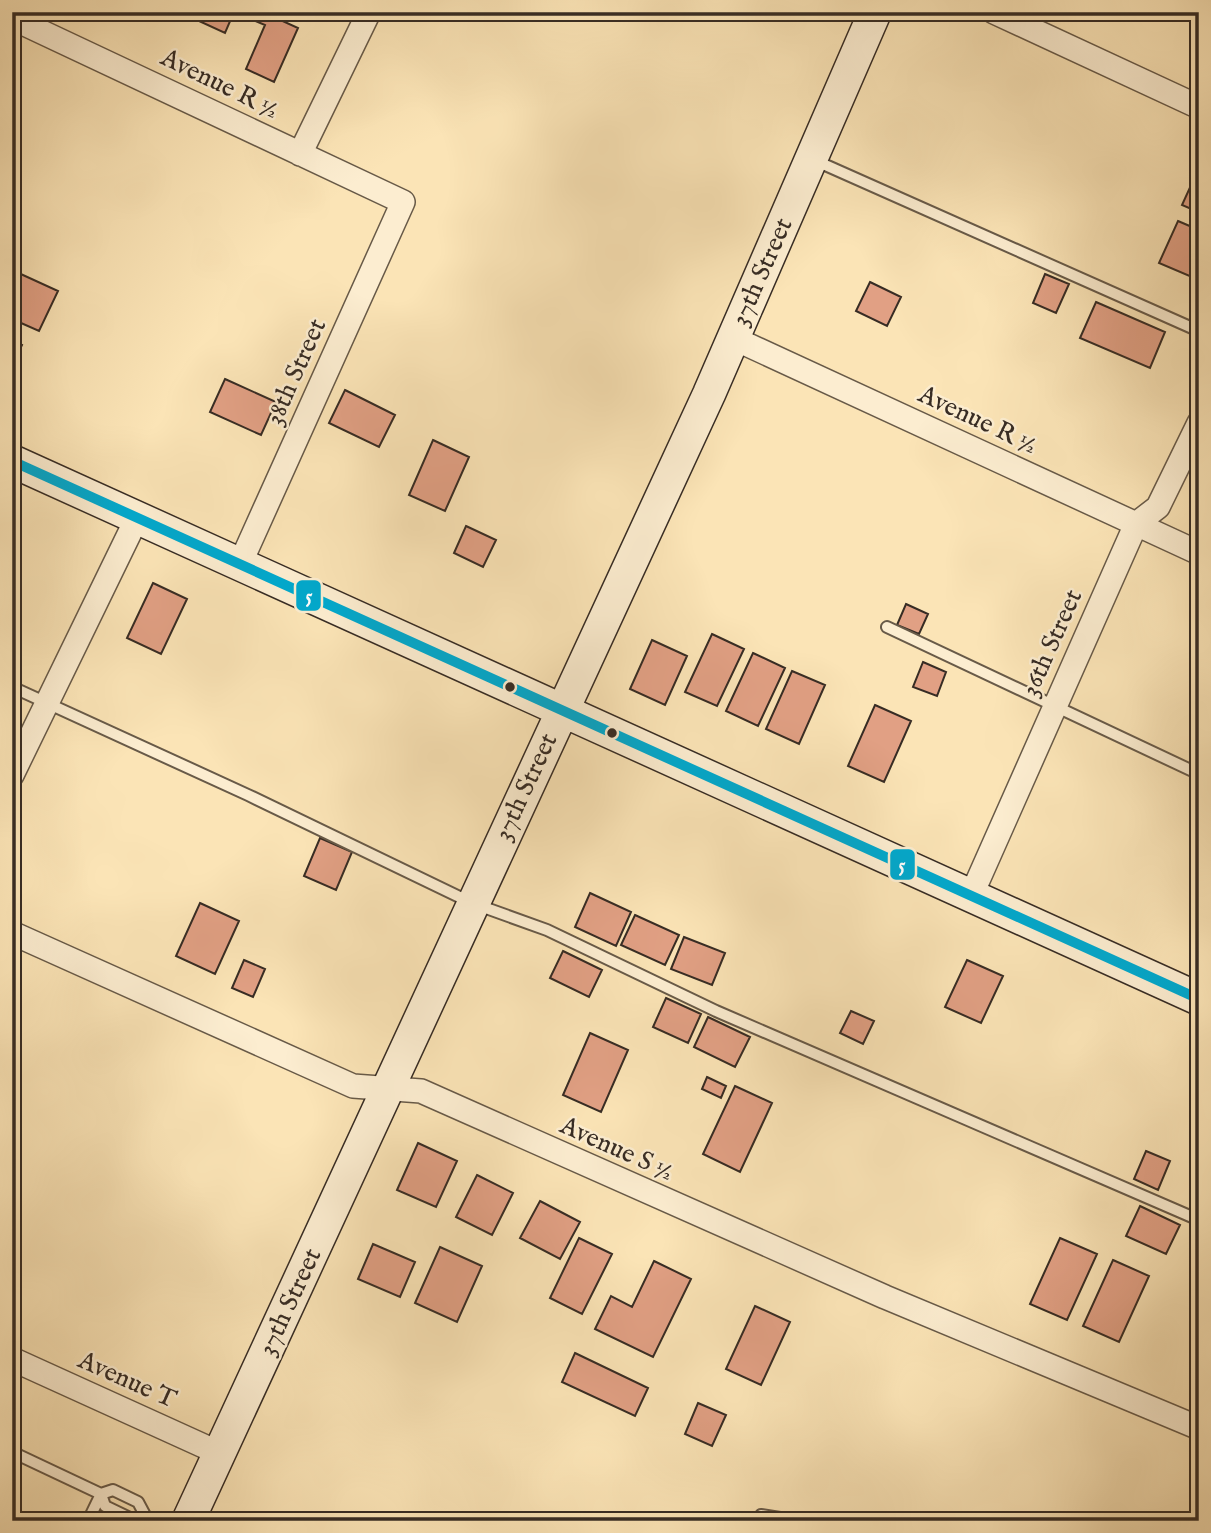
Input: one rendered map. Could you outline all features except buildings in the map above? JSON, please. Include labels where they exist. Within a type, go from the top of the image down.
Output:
[{"type":"main road","name":"37th Street","points":[[188,1521],[389,1090],[472,903],[733,338],[875,12]]},
{"type":"main road","points":[[12,461],[1199,999]]},
{"type":"street","points":[[300,154],[369,12]]},
{"type":"street","points":[[994,12],[1199,107]]},
{"type":"street","name":"Avenue R ½","points":[[12,18],[402,202]]},
{"type":"street","name":"38th Street","points":[[240,564],[402,202]]},
{"type":"street","name":"Avenue R ½","points":[[733,338],[1199,553]]},
{"type":"street","name":"36th Street","points":[[971,896],[1136,524],[1158,507],[1199,423]]},
{"type":"street","points":[[12,775],[137,517]]},
{"type":"street","name":"Avenue S ½","points":[[12,933],[353,1086],[421,1091],[872,1292],[1199,1429]]},
{"type":"street","name":"Avenue T","points":[[12,1359],[219,1453]]},
{"type":"lane","points":[[811,159],[1199,331]]},
{"type":"lane","points":[[887,627],[1199,774]]},
{"type":"lane","points":[[12,687],[248,795],[472,903],[547,930],[716,1011],[1199,1220]]},
{"type":"lane","points":[[12,1452],[101,1494],[113,1490],[138,1502],[150,1519]]},
{"type":"lane","points":[[101,1494],[105,1506],[132,1519],[150,1519]]},
{"type":"lane","points":[[88,1521],[101,1494]]},
{"type":"lane","points":[[761,1515],[799,1521]]},
{"type":"transit line","name":"5","points":[[12,461],[1199,999]]}]
